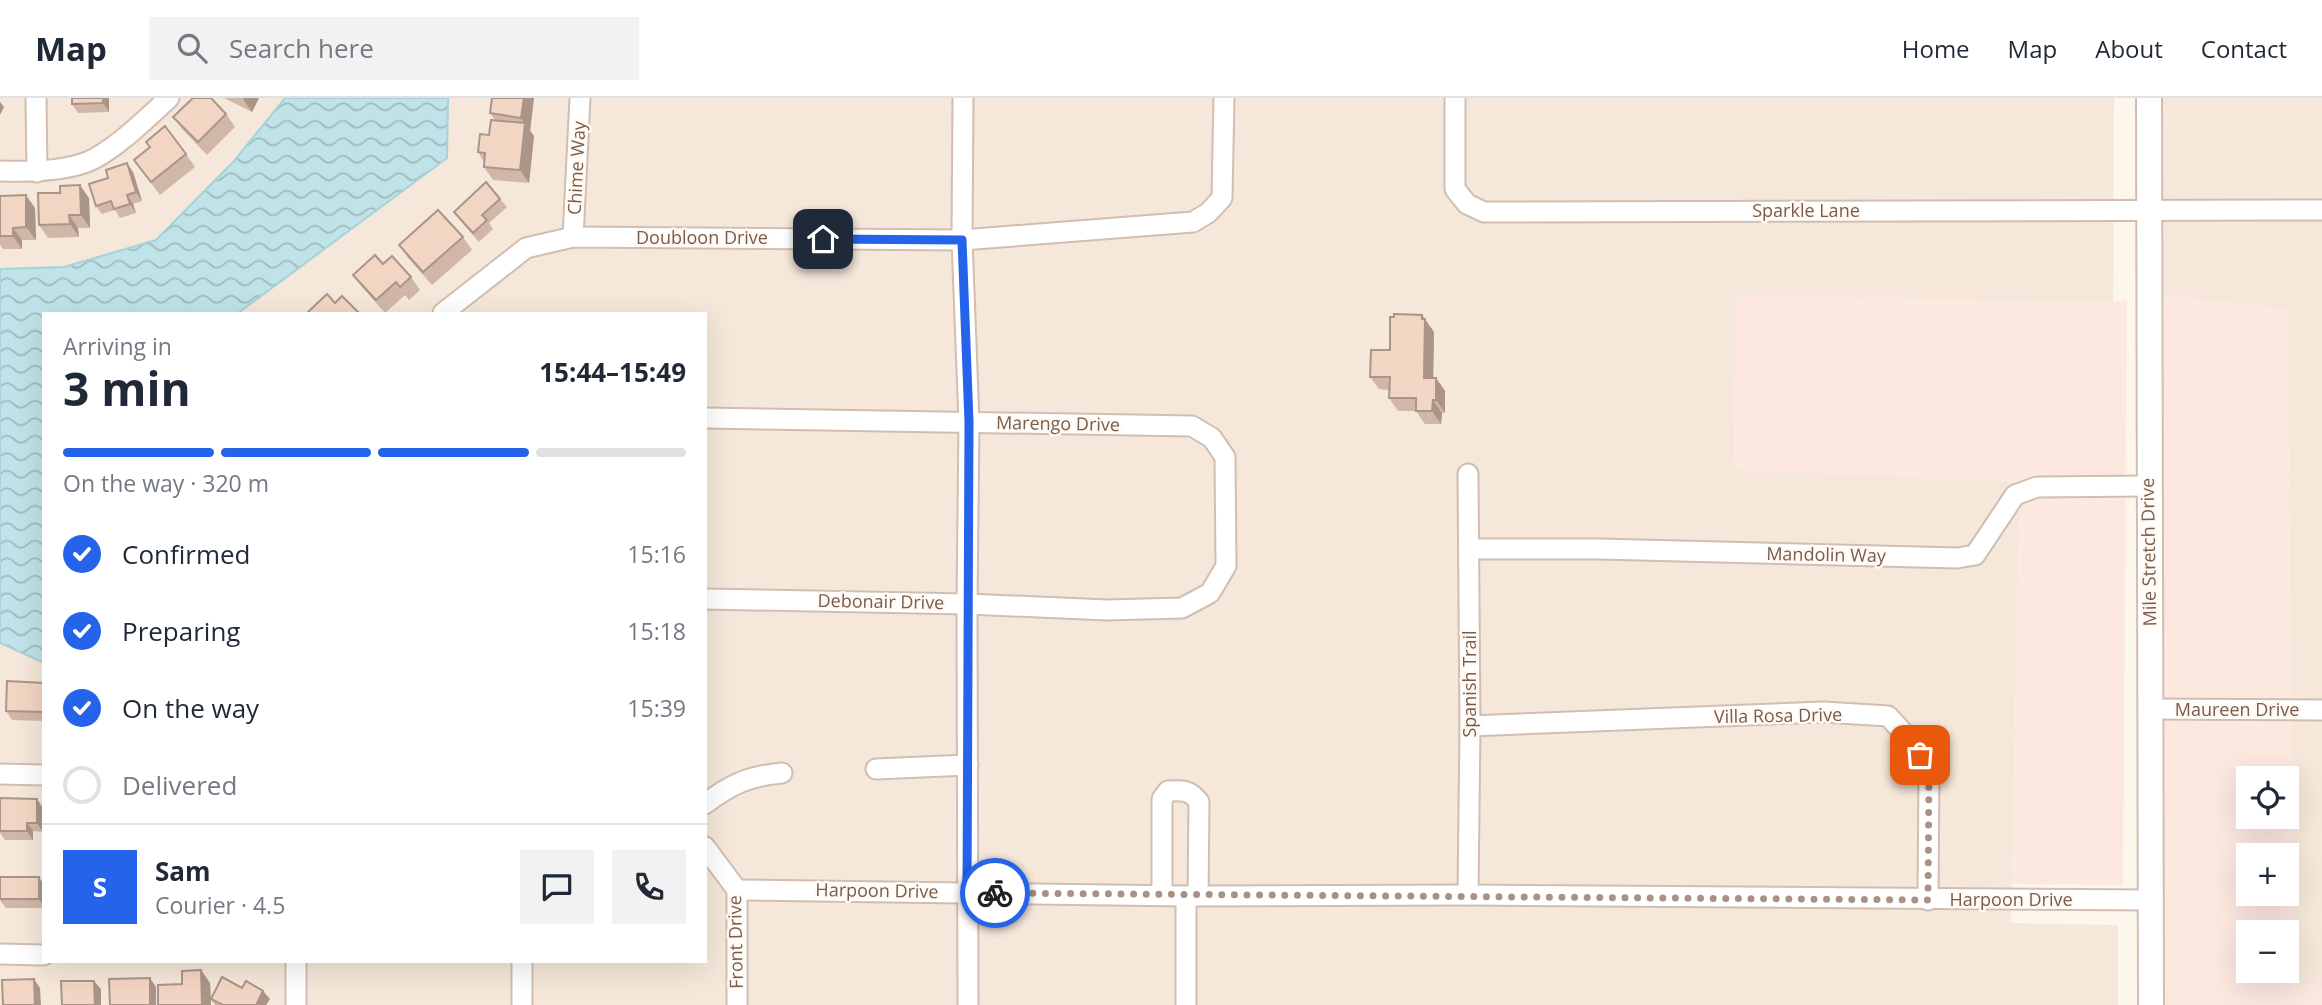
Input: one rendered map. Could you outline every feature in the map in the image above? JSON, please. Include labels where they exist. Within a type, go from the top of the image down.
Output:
[{"type":"street","points":[[36,98],[37,172]]},
{"type":"street","points":[[0,171],[37,172],[88,162],[124,138],[169,98]]},
{"type":"street","name":"Chime Way","points":[[573,237],[580,98]]},
{"type":"street","points":[[963,98],[962,240],[969,422],[968,1005]]},
{"type":"street","name":"Doubloon Drive","points":[[444,312],[526,248],[573,237],[962,240],[1193,222],[1208,213],[1222,198],[1224,98]]},
{"type":"street","name":"Sparkle Lane","points":[[1455,98],[1455,189],[1467,204],[1484,212],[2322,210]]},
{"type":"street","name":"Mile Stretch Drive","points":[[2149,98],[2151,1005]]},
{"type":"street","name":"Marengo Drive","points":[[707,418],[1192,426],[1212,438],[1225,457],[1226,566],[1210,593],[1182,608]]},
{"type":"street","name":"Spanish Trail","points":[[1468,474],[1471,726],[1468,894]]},
{"type":"street","name":"Mandolin Way","points":[[1470,549],[1958,558],[1975,555],[2015,495],[2036,487],[2148,486]]},
{"type":"street","name":"Debonair Drive","points":[[707,600],[967,604],[1107,610],[1182,608]]},
{"type":"street","name":"Maureen Drive","points":[[2151,709],[2322,710]]},
{"type":"street","name":"Villa Rosa Drive","points":[[1471,726],[1824,712],[1888,716],[1911,741],[1929,769],[1928,900]]},
{"type":"street","points":[[876,769],[968,765]]},
{"type":"street","points":[[707,802],[728,786],[759,775],[782,773]]},
{"type":"street","points":[[0,774],[42,775]]},
{"type":"street","points":[[1162,895],[1162,799],[1168,791],[1182,790],[1192,793],[1199,802],[1186,1005]]},
{"type":"street","name":"Front Drive","points":[[707,850],[737,890],[737,1005]]},
{"type":"street","name":"Harpoon Drive","points":[[737,890],[2151,900]]},
{"type":"street","points":[[0,954],[42,955]]},
{"type":"street","points":[[296,963],[296,1005]]},
{"type":"street","points":[[522,963],[522,1005]]},
{"type":"shaded area","points":[[0,98],[2114,98],[2113,302],[1736,296],[1734,469],[2020,482],[2011,923],[2118,925],[2118,1005],[0,1005]]},
{"type":"shaded area","points":[[2159,98],[2322,98],[2322,986],[2294,985],[2299,983],[2299,920],[2293,920],[2293,906],[2299,906],[2299,843],[2293,843],[2292,829],[2299,829],[2299,766],[2292,766],[2287,310],[2158,294]]},
{"type":"shaded area","points":[[2158,294],[2287,309],[2292,766],[2236,766],[2236,829],[2292,829],[2293,843],[2236,843],[2236,906],[2293,906],[2293,920],[2236,920],[2236,983],[2322,986],[2322,1005],[2161,1005]]},
{"type":"shaded area","points":[[1735,296],[2113,302],[2127,300],[2123,885],[2012,884],[2020,482],[1734,469]]},
{"type":"water","points":[[285,98],[448,98],[447,158],[239,312],[42,312],[42,662],[0,643],[0,269],[64,267],[156,240],[234,161]]},
{"type":"building","points":[[72,98],[103,98],[103,103],[72,104]]},
{"type":"building","points":[[193,98],[211,98],[226,114],[198,142],[173,117]]},
{"type":"building","points":[[492,98],[524,98],[521,118],[490,113]]},
{"type":"building","points":[[491,120],[525,123],[520,170],[484,167],[485,153],[478,152],[480,134],[489,135]]},
{"type":"building","points":[[165,126],[186,154],[151,182],[134,160],[150,147],[146,142]]},
{"type":"building","points":[[127,163],[136,192],[127,195],[130,204],[114,209],[111,201],[96,206],[89,184],[108,178],[106,170]]},
{"type":"building","points":[[486,182],[500,199],[482,215],[487,220],[473,233],[454,212]]},
{"type":"building","points":[[80,185],[81,215],[69,215],[70,224],[39,225],[38,193],[60,193],[60,186]]},
{"type":"building","points":[[26,195],[26,227],[13,228],[13,236],[0,236],[0,196]]},
{"type":"building","points":[[438,210],[463,237],[423,272],[399,245]]},
{"type":"building","points":[[375,255],[383,264],[392,256],[411,277],[400,287],[396,282],[376,300],[353,275]]},
{"type":"building","points":[[327,294],[335,303],[342,296],[358,312],[308,312]]},
{"type":"building","points":[[1394,314],[1422,315],[1422,319],[1425,319],[1424,378],[1436,378],[1436,400],[1433,400],[1432,411],[1416,411],[1416,398],[1389,398],[1390,377],[1370,377],[1371,350],[1390,350],[1390,317],[1394,317]]},
{"type":"building","points":[[7,681],[42,683],[42,712],[6,711]]},
{"type":"building","points":[[0,798],[37,799],[37,823],[27,823],[27,831],[0,831]]},
{"type":"building","points":[[0,877],[39,877],[39,899],[0,899]]},
{"type":"building","points":[[201,970],[202,1005],[158,1005],[158,985],[182,984],[182,971]]},
{"type":"building","points":[[222,977],[242,988],[246,981],[263,991],[256,1005],[223,1005],[211,999]]},
{"type":"building","points":[[150,978],[150,1005],[110,1005],[109,979]]},
{"type":"building","points":[[34,979],[35,1005],[3,1005],[2,980]]},
{"type":"building","points":[[61,981],[94,981],[95,1005],[62,1005]]},
{"type":"way so far","points":[[995,893],[1468,894],[1928,900],[1929,769],[1920,755]]},
{"type":"route","points":[[823,239],[962,240],[969,422],[967,892],[995,893]]}]
